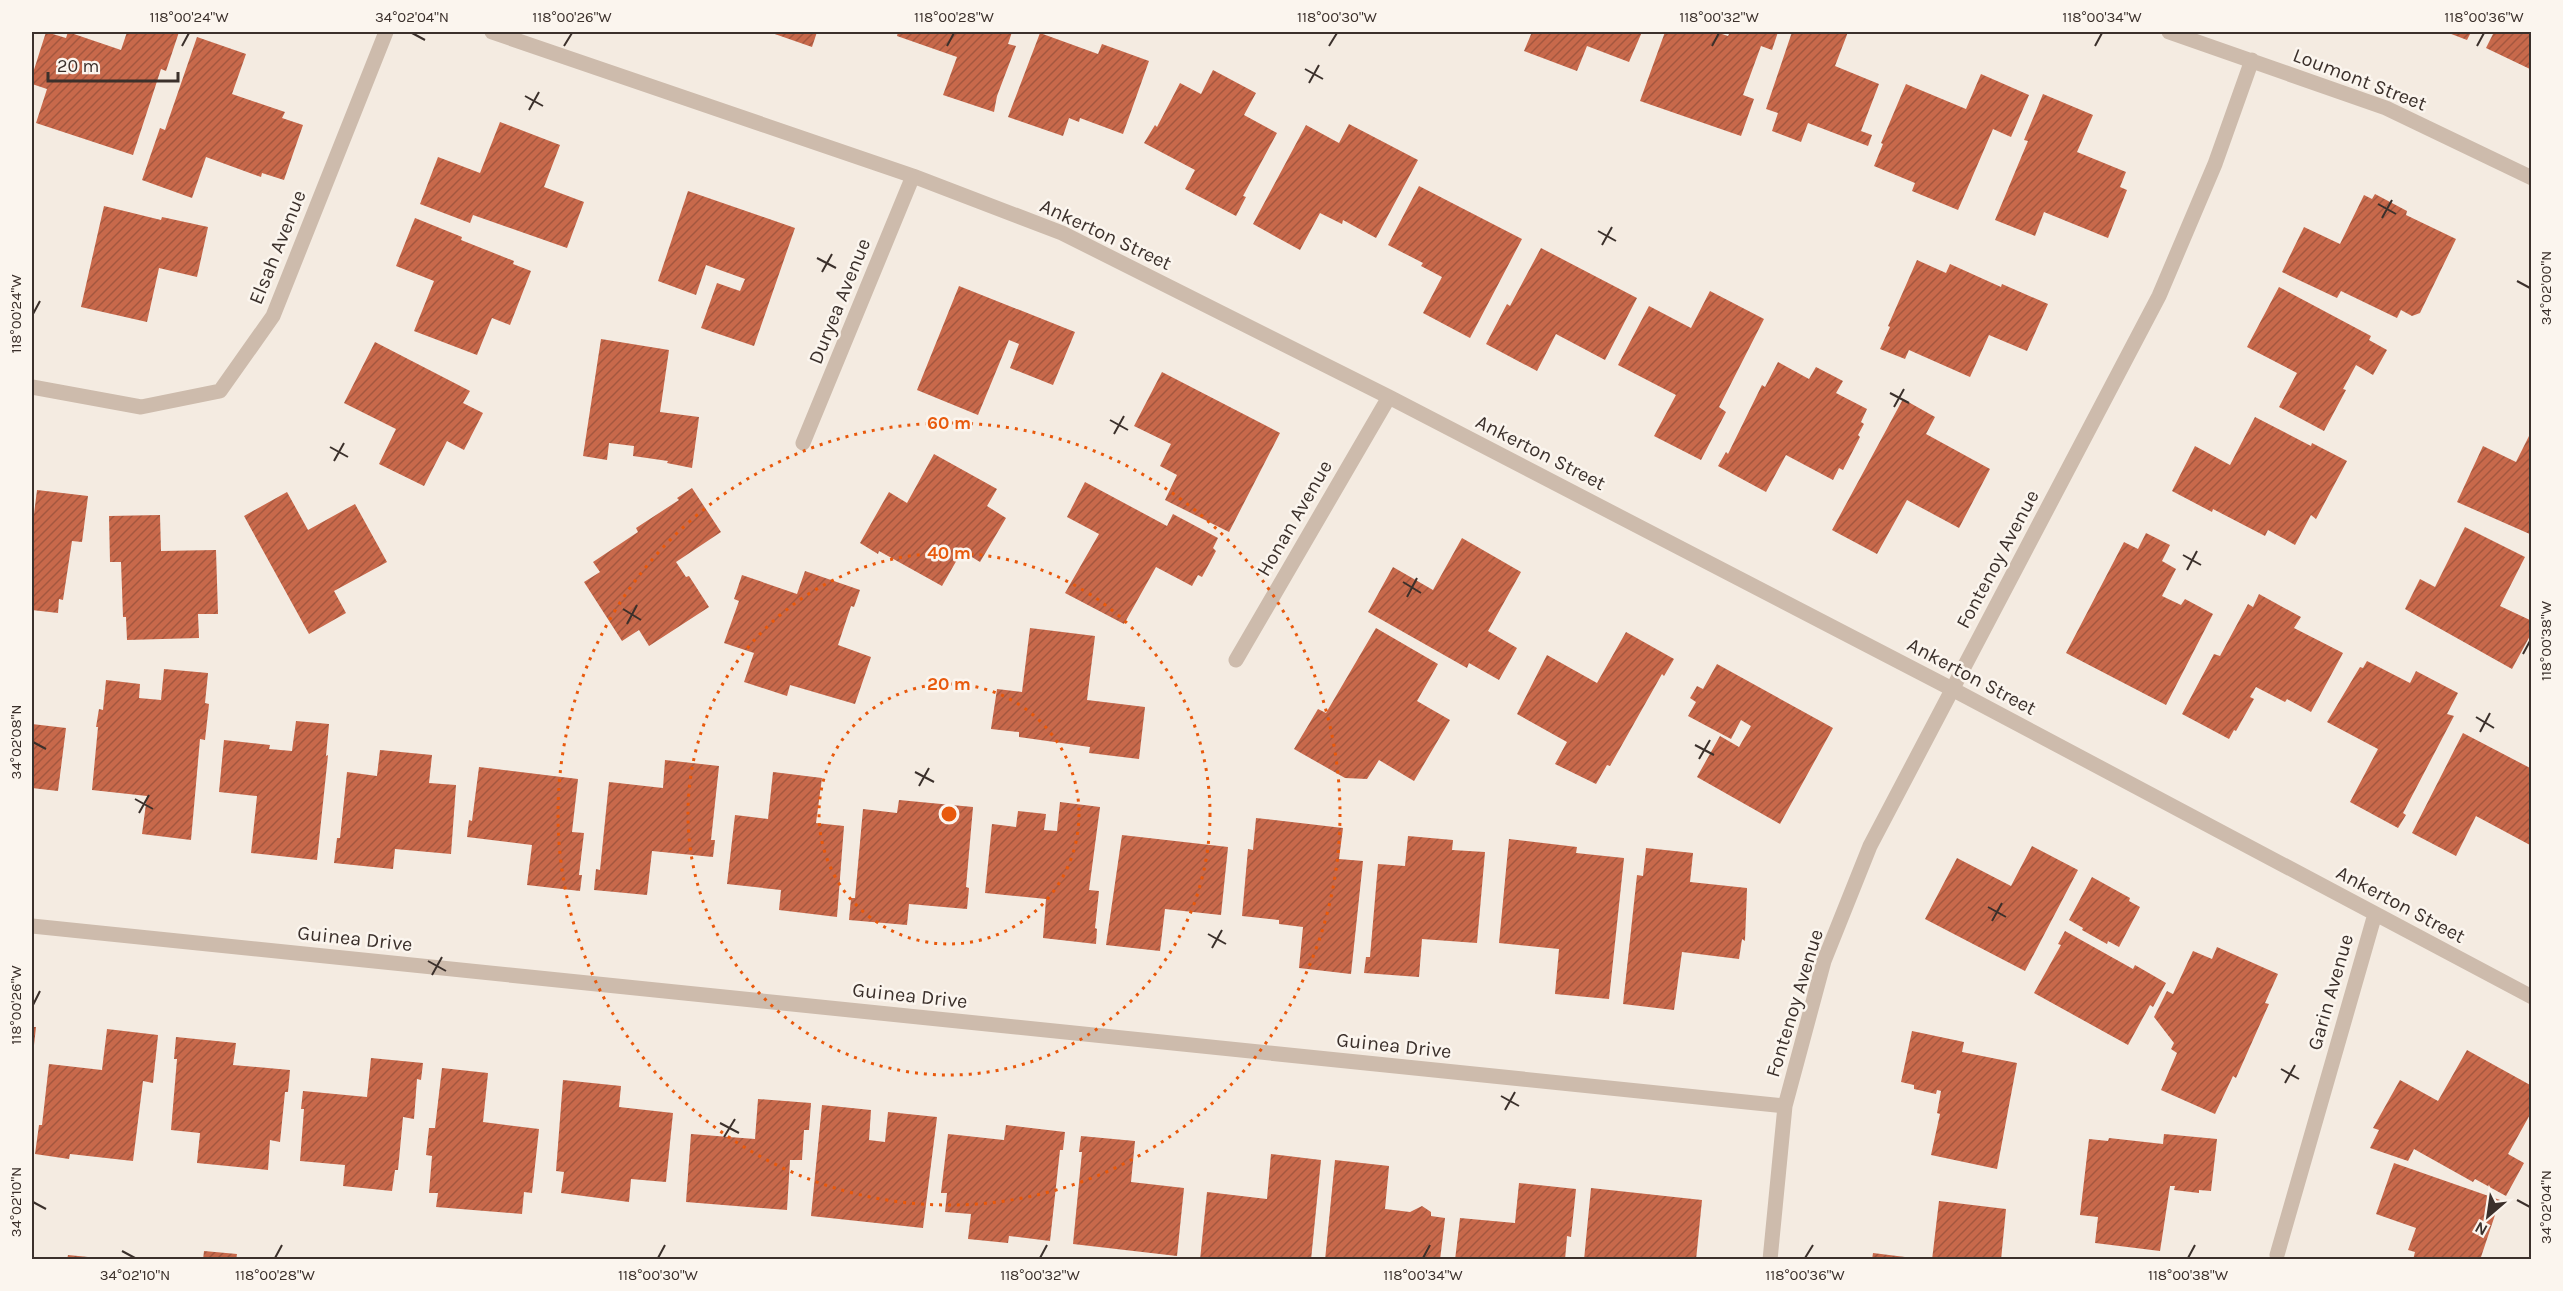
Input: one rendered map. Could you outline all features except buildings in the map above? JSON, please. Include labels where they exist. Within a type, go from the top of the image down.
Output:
[{"type":"street","name":"Elsah Avenue","points":[[32,387],[141,407],[220,391],[273,316],[386,32]]},
{"type":"street","name":"Ankerton Street","points":[[492,32],[913,176],[1062,233],[1389,397],[1952,689],[2532,997]]},
{"type":"street","name":"Loumont Street","points":[[2169,32],[2386,108],[2532,178]]},
{"type":"street","name":"Fontenoy Avenue","points":[[1770,1260],[1785,1106],[1824,961],[1870,846],[2159,296],[2216,164],[2252,60]]},
{"type":"street","name":"Duryea Avenue","points":[[803,443],[913,176]]},
{"type":"street","name":"Honan Avenue","points":[[1236,660],[1389,397]]},
{"type":"street","name":"Garin Avenue","points":[[2277,1255],[2375,914]]},
{"type":"street","name":"Guinea Drive","points":[[32,926],[1785,1106]]}]
